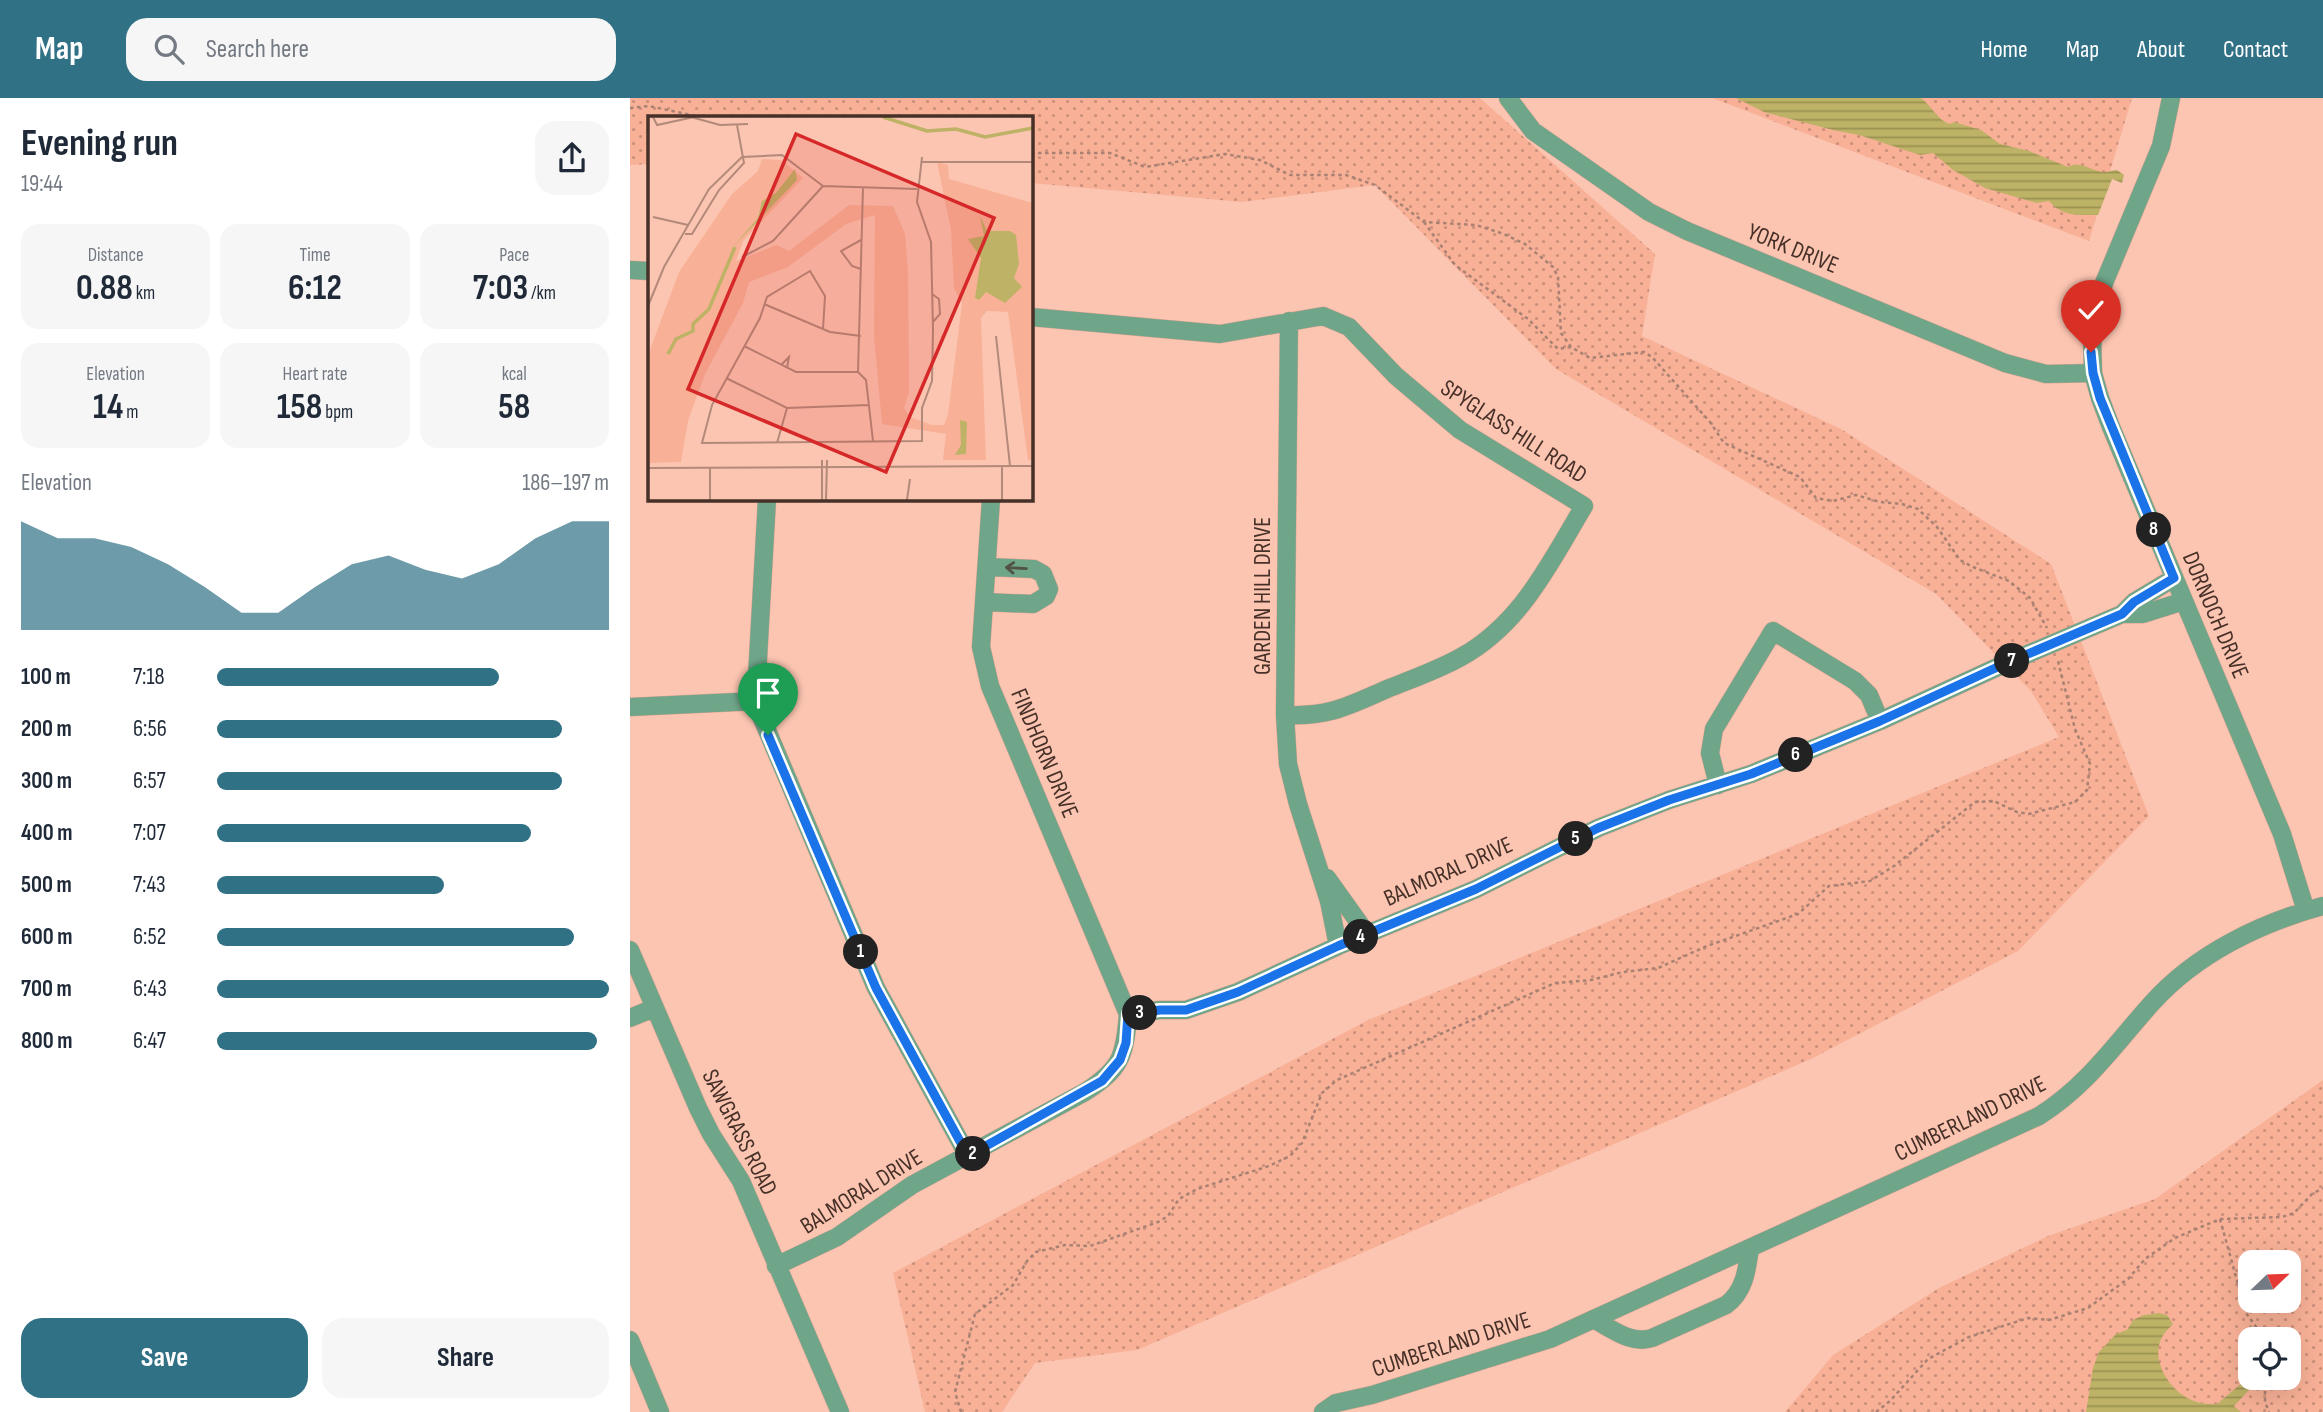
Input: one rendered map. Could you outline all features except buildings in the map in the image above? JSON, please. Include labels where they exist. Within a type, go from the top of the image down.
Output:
[{"type":"street","name":"YORK DRIVE","points":[[1508,98],[1533,131],[1649,212],[1677,226],[2005,363],[2046,374],[2093,373]]},
{"type":"street","name":"DORNOCH DRIVE","points":[[2171,98],[2161,146],[2096,309],[2092,331],[2093,373],[2111,427],[2314,908]]},
{"type":"street","points":[[630,270],[648,271]]},
{"type":"street","name":"SPYGLASS HILL ROAD","points":[[1032,317],[1220,334],[1323,316],[1349,327],[1396,376],[1460,430],[1584,506],[1525,601],[1498,632],[1481,645],[1439,668],[1331,713],[1285,715]]},
{"type":"street","name":"GARDEN HILL DRIVE","points":[[1289,321],[1285,715],[1288,764],[1329,901],[1338,946]]},
{"type":"street","points":[[767,500],[757,701],[768,735],[876,988],[968,1156]]},
{"type":"street","name":"FINDHORN DRIVE","points":[[991,500],[981,647],[990,686],[1128,1014]]},
{"type":"street","points":[[984,602],[1033,604],[1046,596],[1049,589],[1043,574],[1034,569],[987,567]]},
{"type":"street","name":"BALMORAL DRIVE","points":[[2122,614],[2134,602],[2174,578]]},
{"type":"street","name":"BALMORAL DRIVE","points":[[776,1266],[837,1237],[912,1185],[1102,1081],[1120,1060],[1126,1043],[1128,1014],[1186,1010],[1211,1003],[1338,946],[1476,889],[1609,824],[1669,800],[1751,774],[1880,721],[2122,614],[2143,614],[2184,601]]},
{"type":"street","points":[[1718,785],[1710,753],[1714,729],[1773,631],[1855,681],[1869,695],[1880,721]]},
{"type":"street","points":[[630,707],[757,701]]},
{"type":"street","name":"GARDEN HILL DRIVE","points":[[1319,867],[1367,934]]},
{"type":"street","name":"CUMBERLAND DRIVE","points":[[1323,1412],[1336,1403],[1372,1395],[1550,1339],[2039,1116],[2088,1078],[2153,1002],[2198,962],[2231,943],[2314,908]]},
{"type":"street","name":"SAWGRASS ROAD","points":[[630,950],[636,983],[654,1007],[706,1125],[741,1181],[839,1412]]},
{"type":"street","points":[[630,1018],[654,1007]]},
{"type":"street","points":[[1593,1319],[1629,1338],[1652,1338],[1735,1299],[1745,1276],[1750,1248]]},
{"type":"street","points":[[630,1340],[660,1412]]},
{"type":"path","points":[[630,108],[649,106],[695,116]]},
{"type":"path","points":[[1032,153],[1110,153],[1145,167],[1225,154],[1260,160],[1290,175],[1346,175],[1375,185],[1423,222],[1455,265],[1528,319],[1558,349],[1571,347]]},
{"type":"path","points":[[961,1412],[955,1392],[975,1314],[1013,1285],[1027,1261],[1036,1252],[1065,1245],[1090,1246],[1158,1222],[1168,1216],[1179,1199],[1197,1189],[1269,1166],[1290,1156],[1303,1143],[1322,1093],[1337,1080],[1555,983],[1591,980],[1623,972],[1658,968],[1707,946],[1798,914],[1829,886],[1870,881],[1975,802],[1994,801],[2029,814],[2075,802],[2087,790],[2090,764],[2075,729],[2054,642],[2031,598],[2009,581],[1961,560],[1937,527],[1918,509],[1856,495],[1833,501],[1816,498],[1800,477],[1724,443],[1710,422],[1652,357],[1644,352],[1590,358],[1571,347],[1561,333],[1558,277],[1553,267],[1525,244],[1476,225],[1423,222]]},
{"type":"path","points":[[1876,1412],[1890,1401],[1928,1359],[1969,1338],[2028,1318],[2049,1320],[2088,1308],[2129,1278],[2145,1259],[2175,1238],[2220,1219],[2282,1217],[2294,1213],[2312,1194],[2323,1188]]},
{"type":"path","points":[[2220,1219],[2246,1313],[2256,1327]]},
{"type":"path","points":[[2265,1390],[2265,1402],[2269,1412]]},
{"type":"shaded area","points":[[630,98],[1480,98],[1655,254],[1642,336],[1841,429],[2051,564],[2149,816],[2018,951],[1811,1059],[1137,1350],[1035,1363],[1002,1412],[925,1412],[893,1273],[1368,1020],[2059,737],[2031,691],[1936,594],[1556,369],[1375,185],[1242,202],[1032,183],[1032,116],[648,116],[648,164],[630,165]]},
{"type":"shaded area","points":[[1712,98],[2132,98],[2089,241]]},
{"type":"shaded area","points":[[1736,98],[1921,98],[1946,122],[1981,130],[2000,144],[2029,151],[2068,167],[2078,165],[2106,172],[2117,170],[2124,175],[2122,183],[2112,179],[2098,215],[2071,214],[2059,210],[2049,201],[2037,203],[1985,188],[1953,170],[1933,153],[1920,155],[1859,135],[1764,112]]},
{"type":"shaded area","points":[[2323,1080],[2323,1412],[1785,1412],[1833,1355],[1939,1288],[2048,1236],[2155,1199]]},
{"type":"shaded area","points":[[2144,1315],[2167,1315],[2173,1324],[2160,1342],[2158,1351],[2166,1378],[2179,1392],[2200,1403],[2217,1404],[2238,1386],[2238,1390],[2249,1390],[2234,1406],[2241,1412],[2086,1412],[2093,1368],[2099,1352],[2116,1334],[2127,1330],[2133,1320]]},
{"type":"route","points":[[768,735],[876,988],[968,1156],[1102,1081],[1120,1060],[1126,1043],[1128,1014],[1186,1010],[1238,992],[1338,946],[1476,889],[1598,828],[1669,800],[1751,774],[1955,688],[2122,614],[2134,602],[2174,578],[2100,398],[2091,352]]}]
